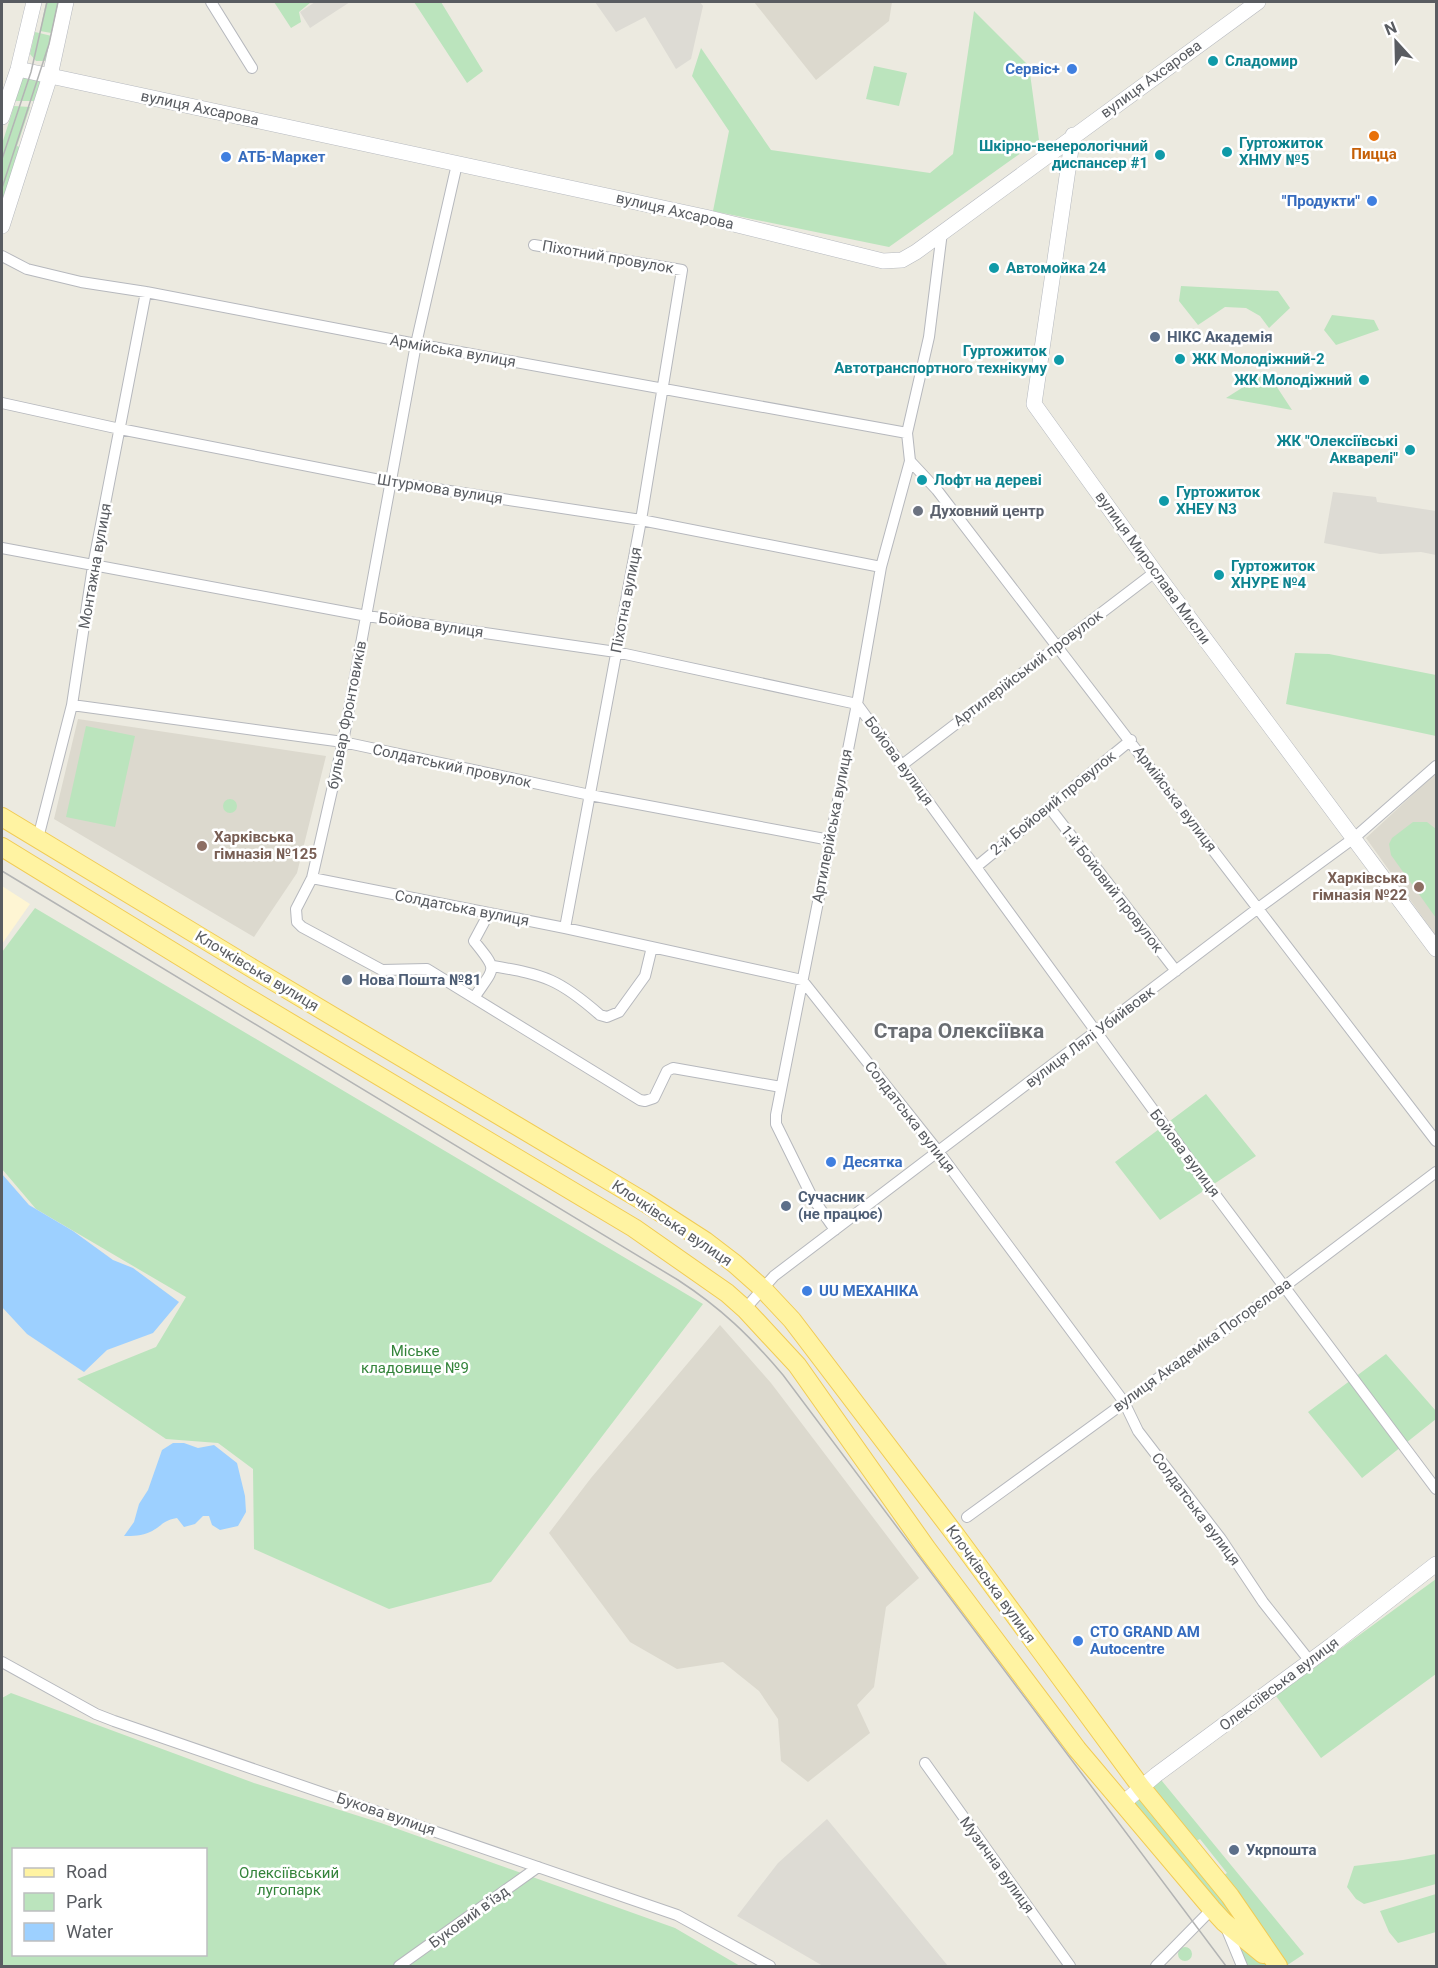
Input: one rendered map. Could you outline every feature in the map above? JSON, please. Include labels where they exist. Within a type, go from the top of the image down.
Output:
[{"type":"main road","name":"Клочківська вулиця","points":[[2,817],[643,1200],[705,1241],[762,1288],[792,1320],[849,1394],[1141,1787],[1230,1896],[1278,1966],[1218,1916],[1077,1749],[937,1562],[797,1365],[745,1309],[711,1280],[634,1228],[240,993],[2,847]]},
{"type":"street","points":[[2,117],[18,69],[34,2]]},
{"type":"street","points":[[2,226],[50,76],[66,2]]},
{"type":"street","points":[[211,2],[252,68]]},
{"type":"street","name":"вулиця Ахсарова","points":[[18,69],[705,217],[883,261],[902,260],[1258,2]]},
{"type":"street","name":"вулиця Мирослава Мисли","points":[[1073,135],[1034,404],[1155,572],[1437,949]]},
{"type":"street","name":"бульвар Фронтовиків","points":[[457,164],[416,344],[343,742],[312,878],[296,909],[297,922],[302,927],[382,970],[427,969],[640,1100],[654,1098],[667,1071],[673,1068],[781,1088]]},
{"type":"street","name":"Артилерійська вулиця","points":[[835,1230],[812,1197],[776,1124],[881,567],[910,461],[907,432],[929,337],[942,232]]},
{"type":"street","name":"Піхотний провулок","points":[[534,245],[682,270]]},
{"type":"street","name":"Армійська вулиця","points":[[2,256],[27,269],[81,282],[907,432]]},
{"type":"street","name":"Піхотна вулиця","points":[[566,928],[641,520],[682,270]]},
{"type":"street","name":"Монтажна вулиця","points":[[38,838],[72,705],[93,566],[146,292]]},
{"type":"street","name":"Штурмова вулиця","points":[[2,403],[120,429],[390,482],[641,520],[881,567]]},
{"type":"street","name":"Армійська вулиця","points":[[910,461],[937,490],[1131,740],[1257,909],[1437,1141]]},
{"type":"street","name":"Бойова вулиця","points":[[2,548],[367,616],[616,652],[857,704],[1096,1032],[1437,1488]]},
{"type":"street","name":"Артилерійський провулок","points":[[902,765],[1155,572]]},
{"type":"street","name":"Солдатський провулок","points":[[72,705],[343,742],[590,795],[830,840]]},
{"type":"street","name":"2-й Бойовий провулок","points":[[976,867],[1131,740]]},
{"type":"street","name":"вулиця Лялі Убийвовк","points":[[745,1309],[774,1276],[1354,838],[1437,766]]},
{"type":"street","name":"1-й Бойовий провулок","points":[[1049,807],[1176,971]]},
{"type":"street","name":"Солдатська вулиця","points":[[312,878],[566,928],[802,980],[938,1151],[1124,1402],[1138,1431],[1221,1539],[1263,1602],[1309,1660]]},
{"type":"street","points":[[474,998],[493,966],[474,942],[489,913]]},
{"type":"street","points":[[493,966],[536,974],[553,980],[566,987],[600,1015],[607,1017],[619,1012],[645,976],[652,947]]},
{"type":"street","name":"вулиця Академіка Погорєлова","points":[[967,1517],[1285,1286],[1437,1172]]},
{"type":"street","name":"Олексіївська вулиця","points":[[1122,1804],[1141,1787],[1437,1564]]},
{"type":"street","name":"Букова вулиця","points":[[2,1662],[96,1714],[677,1915],[770,1966]]},
{"type":"street","name":"Музична вулиця","points":[[925,1763],[1070,1966]]},
{"type":"street","name":"Буковий в'їзд","points":[[399,1966],[538,1867]]},
{"type":"street","points":[[1156,1966],[1218,1916]]},
{"type":"street","name":"Клочківська вулиця","points":[[1218,1916],[1242,1966]]},
{"type":"shaded area","points":[[315,2],[350,2],[310,28],[300,12]]},
{"type":"shaded area","points":[[595,2],[700,2],[703,6],[691,59],[676,69],[645,17],[616,32]]},
{"type":"shaded area","points":[[754,2],[892,2],[889,21],[816,80]]},
{"type":"shaded area","points":[[1333,492],[1376,497],[1377,502],[1436,511],[1436,555],[1421,552],[1380,554],[1324,543]]},
{"type":"shaded area","name":"Харківська гімназія №125","points":[[78,719],[326,756],[297,873],[254,937],[54,819]]},
{"type":"shaded area","name":"Харківська гімназія №22","points":[[1436,773],[1436,936],[1366,838]]},
{"type":"shaded area","points":[[2,886],[30,904],[2,944]]},
{"type":"shaded area","points":[[720,1325],[771,1383],[919,1578],[886,1607],[874,1687],[857,1705],[870,1733],[808,1782],[781,1761],[778,1719],[759,1691],[723,1662],[677,1669],[630,1642],[549,1533],[591,1478]]},
{"type":"shaded area","points":[[827,1819],[948,1966],[823,1966],[737,1916],[778,1863]]},
{"type":"green space","points":[[46,2],[64,2],[57,34],[40,31]]},
{"type":"green space","points":[[274,2],[311,2],[299,12],[301,22],[291,28]]},
{"type":"green space","points":[[414,2],[441,2],[483,71],[467,83]]},
{"type":"green space","points":[[974,11],[1029,66],[1039,140],[889,247],[713,211],[729,131],[692,76],[701,48],[771,150],[930,173],[953,154]]},
{"type":"green space","points":[[35,32],[56,37],[46,61],[36,61],[30,54]]},
{"type":"green space","points":[[874,66],[907,73],[899,106],[866,99]]},
{"type":"green space","points":[[25,77],[41,81],[38,101],[15,101]]},
{"type":"green space","points":[[14,106],[30,107],[17,146],[23,148],[2,208],[2,144]]},
{"type":"green space","points":[[1181,286],[1278,291],[1290,308],[1269,328],[1260,316],[1246,308],[1225,307],[1198,325],[1179,301]]},
{"type":"green space","points":[[1332,315],[1374,320],[1379,330],[1336,345],[1324,330]]},
{"type":"green space","points":[[1267,372],[1292,410],[1226,398]]},
{"type":"green space","points":[[1295,653],[1329,654],[1436,675],[1436,736],[1286,704]]},
{"type":"green space","points":[[86,726],[135,736],[115,827],[66,817]]},
{"type":"green space","points":[[230,799],[235,801],[237,806],[235,811],[230,813],[225,811],[223,806],[225,801]]},
{"type":"green space","points":[[1413,822],[1427,822],[1436,829],[1436,918],[1391,855],[1389,844],[1392,838]]},
{"type":"green space","name":"Міське кладовище №9","points":[[35,908],[703,1304],[491,1582],[389,1609],[254,1549],[253,1469],[218,1443],[166,1439],[77,1379],[156,1347],[186,1297],[36,1209],[2,1169],[2,952]]},
{"type":"green space","points":[[1206,1094],[1256,1156],[1160,1220],[1115,1162]]},
{"type":"green space","points":[[1386,1354],[1436,1411],[1436,1419],[1362,1478],[1308,1412]]},
{"type":"green space","points":[[1436,1579],[1436,1674],[1321,1758],[1276,1696]]},
{"type":"green space","name":"Олексіївський лугопарк","points":[[11,1693],[254,1783],[381,1823],[675,1928],[740,1966],[2,1966],[2,1698]]},
{"type":"green space","points":[[1156,1775],[1304,1954],[1286,1966],[1246,1966],[1212,1909],[1122,1804]],"holes":[[[1200,1839],[1227,1873],[1217,1880],[1188,1844]]]},
{"type":"green space","points":[[1436,1854],[1436,1884],[1364,1904],[1356,1899],[1347,1887],[1354,1866]]},
{"type":"green space","points":[[1436,1894],[1436,1932],[1398,1943],[1389,1932],[1380,1911]]},
{"type":"green space","points":[[1182,1947],[1188,1947],[1192,1954],[1188,1961],[1182,1961],[1178,1957],[1178,1951]]},
{"type":"water","points":[[2,1174],[29,1205],[73,1231],[113,1260],[133,1268],[179,1302],[153,1333],[107,1350],[84,1372],[27,1334],[2,1307]]},
{"type":"water","points":[[173,1443],[184,1443],[198,1448],[214,1445],[237,1463],[245,1496],[246,1512],[238,1526],[220,1530],[212,1525],[209,1516],[203,1516],[195,1524],[184,1527],[177,1518],[147,1533],[124,1536],[134,1522],[139,1504],[148,1490],[162,1450]]},
{"type":"tram line","points":[[2,159],[31,72],[47,2]]},
{"type":"tram line","points":[[2,188],[49,44],[58,2]]},
{"type":"tram line","points":[[2,871],[678,1280],[734,1323],[783,1375],[1226,1966]]},
{"type":"place","name":"Сладомир","points":[[1213,61]]},
{"type":"place","name":"Сервіс+","points":[[1072,69]]},
{"type":"place","name":"Пицца","points":[[1374,136]]},
{"type":"place","name":"Гуртожиток ХНМУ №5","points":[[1227,152]]},
{"type":"place","name":"Шкірно-венерологічний диспансер #1","points":[[1160,155]]},
{"type":"place","name":"АТБ-Маркет","points":[[226,157]]},
{"type":"place","name":"\"Продукти\"","points":[[1372,201]]},
{"type":"place","name":"Автомойка 24","points":[[994,268]]},
{"type":"place","name":"НІКС Академія","points":[[1155,337]]},
{"type":"place","name":"ЖК Молодіжний-2","points":[[1180,359]]},
{"type":"place","name":"Гуртожиток Автотранспортного технікуму","points":[[1059,360]]},
{"type":"place","name":"ЖК Молодіжний","points":[[1364,380]]},
{"type":"place","name":"ЖК \"Олексіївські Акварелі\"","points":[[1410,450]]},
{"type":"place","name":"Лофт на дереві","points":[[922,480]]},
{"type":"place","name":"Гуртожиток ХНЕУ N3","points":[[1164,501]]},
{"type":"place","name":"Духовний центр","points":[[918,511]]},
{"type":"place","name":"Гуртожиток ХНУРЕ №4","points":[[1219,575]]},
{"type":"place","name":"Харківська гімназія №125","points":[[202,846]]},
{"type":"place","name":"Харківська гімназія №22","points":[[1419,887]]},
{"type":"place","name":"Нова Пошта №81","points":[[347,980]]},
{"type":"place","name":"Десятка","points":[[831,1162]]},
{"type":"place","name":"Сучасник (не працює)","points":[[786,1206]]},
{"type":"place","name":"UU МЕХАНІКА","points":[[807,1291]]},
{"type":"place","name":"СТО GRAND AM Autocentre","points":[[1078,1641]]},
{"type":"place","name":"Укрпошта","points":[[1234,1850]]},
{"type":"district","name":"Стара Олексіївка","points":[[959,1031]]}]
